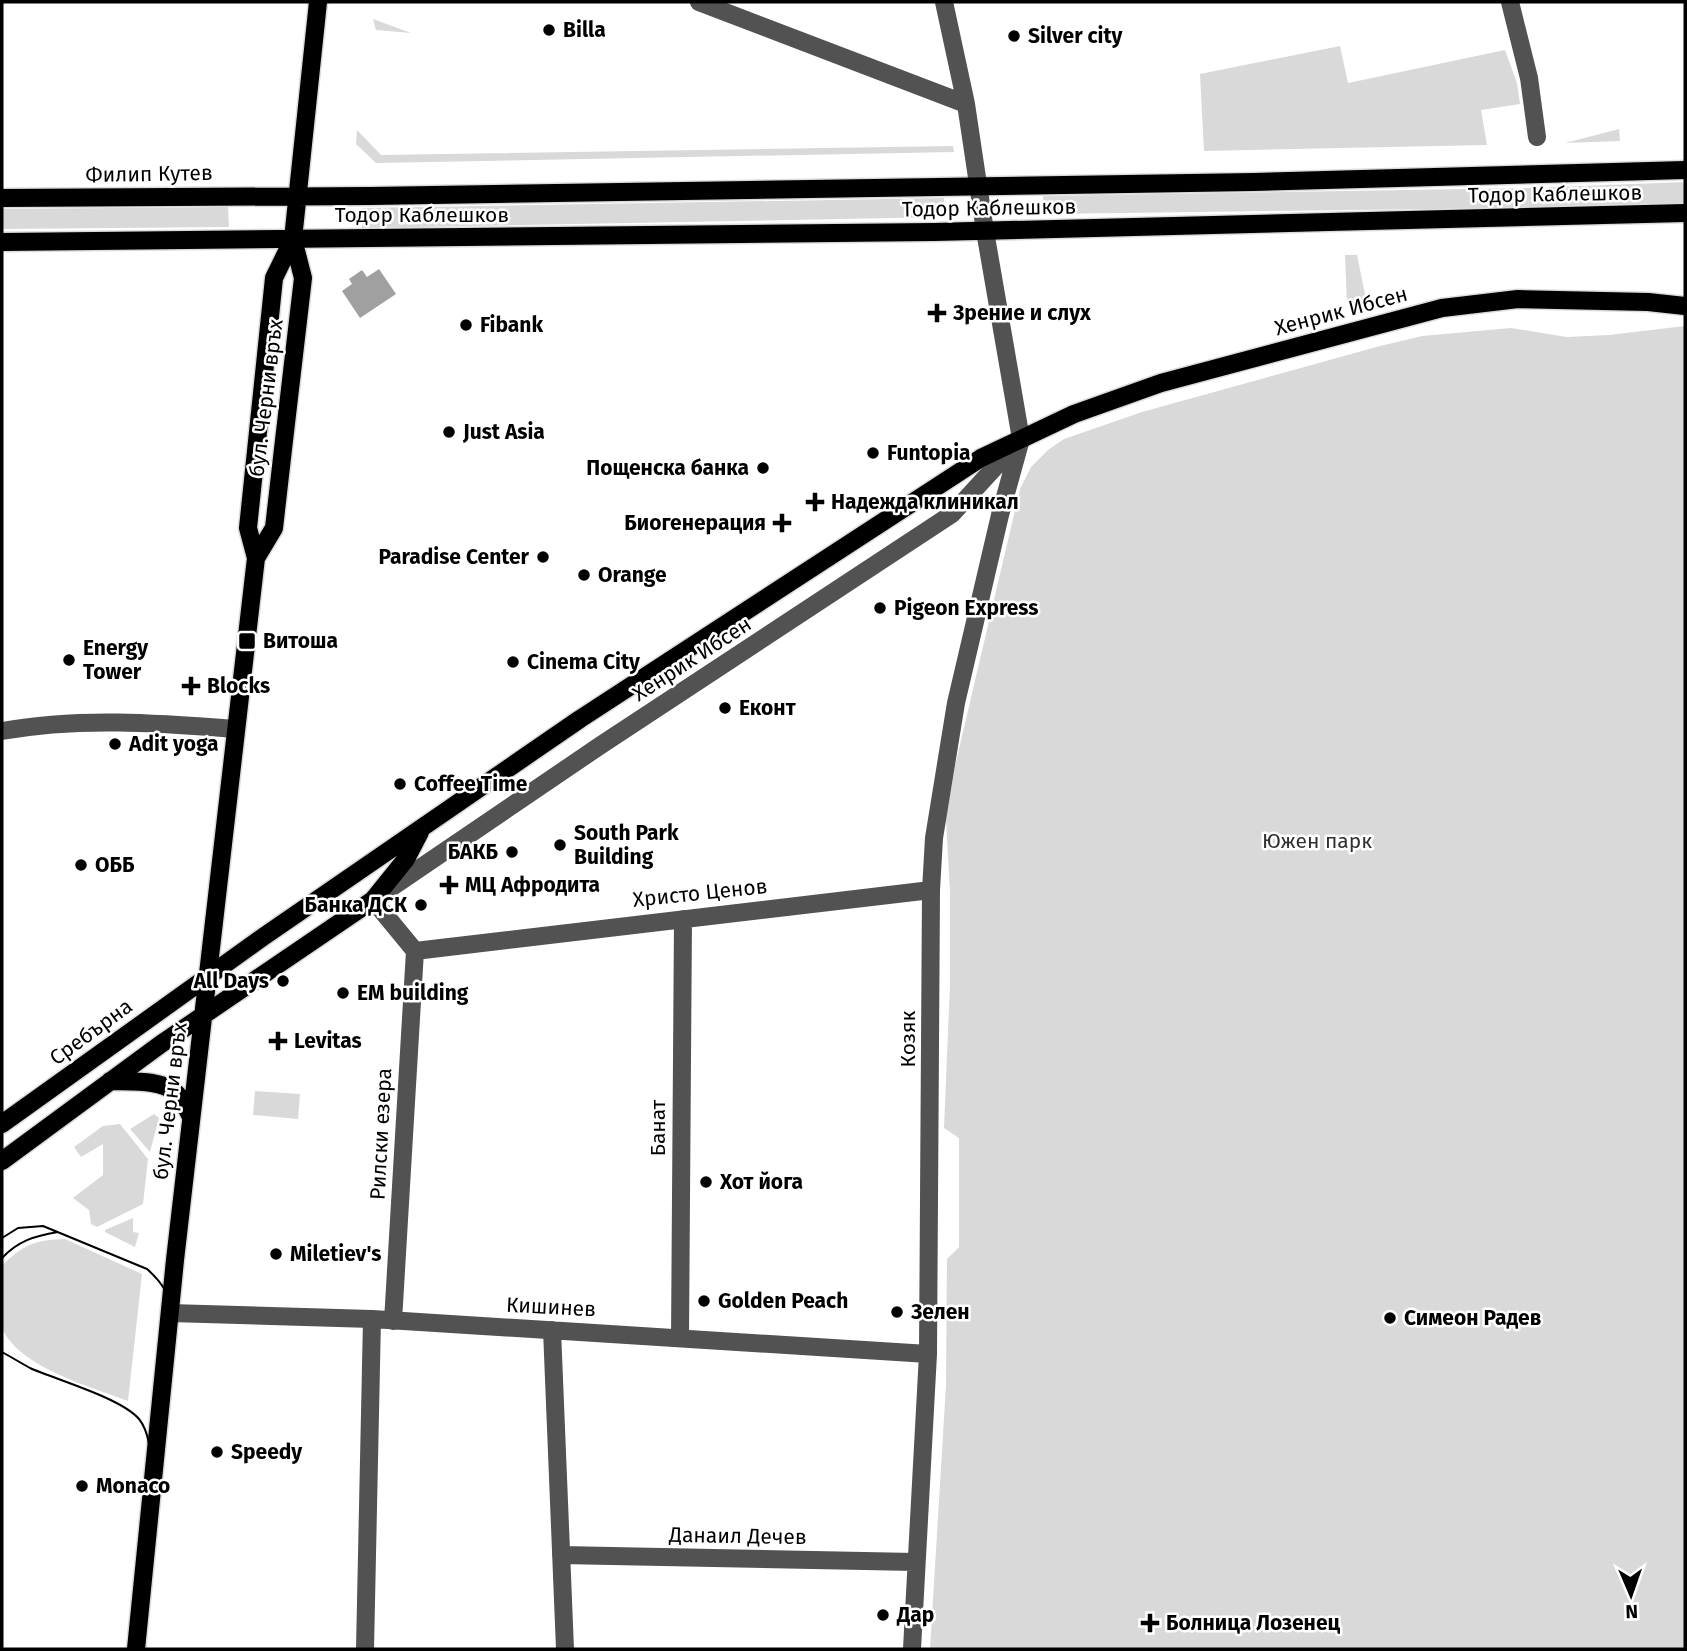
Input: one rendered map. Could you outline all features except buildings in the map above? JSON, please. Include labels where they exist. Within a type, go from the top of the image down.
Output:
[{"type":"main road","name":"бул. Черни връх","points":[[256,558],[274,528],[303,278],[293,239],[318,2]]},
{"type":"main road","name":"Тодор Каблешков","points":[[297,195],[1254,182],[1685,170]]},
{"type":"main road","name":"Филип Кутев","points":[[2,198],[297,195]]},
{"type":"main road","name":"Тодор Каблешков","points":[[293,239],[985,231],[1685,213]]},
{"type":"main road","name":"бул. Черни връх","points":[[136,1649],[191,1117],[256,558],[248,528],[271,304],[274,278],[293,239]]},
{"type":"main road","points":[[2,242],[293,239]]},
{"type":"main road","name":"Хенрик Ибсен","points":[[207,977],[580,719],[981,457],[1073,414],[1161,383],[1441,309],[1518,299],[1648,302],[1685,306]]},
{"type":"main road","name":"Хенрик Ибсен","points":[[203,1015],[373,900],[406,859],[421,829]]},
{"type":"main road","name":"Сребърна","points":[[2,1124],[207,977]]},
{"type":"main road","points":[[2,1161],[203,1015]]},
{"type":"main road","points":[[110,1081],[147,1083],[169,1088],[176,1092],[191,1117]]},
{"type":"street","points":[[699,2],[966,103]]},
{"type":"street","points":[[944,2],[966,103],[1021,439]]},
{"type":"street","points":[[1510,2],[1529,78],[1537,137]]},
{"type":"street","name":"Козяк","points":[[912,1649],[928,1354],[931,890],[934,838],[956,703],[1000,515],[1021,439]]},
{"type":"street","name":"Хенрик Ибсен","points":[[373,900],[601,745],[951,514],[1021,439]]},
{"type":"street","points":[[2,731],[29,726],[128,721],[236,729]]},
{"type":"street","name":"Христо Ценов","points":[[415,951],[931,890]]},
{"type":"street","points":[[373,900],[415,951]]},
{"type":"street","name":"Банат","points":[[680,1338],[682,919]]},
{"type":"street","name":"Рилски езера","points":[[393,1321],[415,951]]},
{"type":"street","name":"Кишинев","points":[[170,1314],[372,1319],[928,1354]]},
{"type":"street","points":[[365,1649],[372,1319]]},
{"type":"street","points":[[552,1330],[565,1649]]},
{"type":"street","name":"Данаил Дечев","points":[[561,1555],[915,1562]]},
{"type":"green space","points":[[373,19],[411,33],[376,30]]},
{"type":"green space","points":[[1340,46],[1348,83],[1505,50],[1517,83],[1520,104],[1481,110],[1487,145],[1204,151],[1200,74]]},
{"type":"green space","points":[[1619,129],[1620,141],[1565,143]]},
{"type":"green space","points":[[357,130],[381,155],[953,146],[954,152],[376,163],[356,144]]},
{"type":"green space","points":[[1685,182],[1685,203],[1514,208],[1044,214],[1043,196],[1530,188]]},
{"type":"green space","points":[[944,198],[945,217],[362,228],[362,208]]},
{"type":"green space","points":[[228,207],[229,227],[2,229],[2,209]]},
{"type":"green space","points":[[1345,255],[1357,255],[1366,299],[1347,304]]},
{"type":"green space","name":"Южен парк","points":[[1685,326],[1685,1649],[930,1649],[946,1385],[947,1259],[959,1247],[959,1138],[944,1128],[950,984],[950,893],[946,819],[955,766],[1020,489],[1031,467],[1064,439],[1142,412],[1422,336],[1511,328],[1567,337]]},
{"type":"green space","points":[[255,1091],[300,1094],[298,1119],[253,1115]]},
{"type":"green space","points":[[154,1114],[159,1118],[150,1152],[130,1129]]},
{"type":"green space","points":[[120,1124],[148,1159],[143,1204],[97,1227],[91,1224],[89,1210],[73,1198],[103,1175],[103,1144],[81,1157],[74,1147],[103,1126]]},
{"type":"green space","points":[[133,1218],[133,1232],[139,1233],[135,1247],[105,1232],[105,1230]]},
{"type":"green space","points":[[65,1239],[142,1274],[128,1401],[41,1365],[25,1355],[3,1330],[2,1266],[31,1245]]},
{"type":"shaded area","points":[[379,269],[396,294],[360,318],[342,291],[352,284],[349,279],[362,270],[367,277]]},
{"type":"tram line","points":[[2,1238],[18,1228],[43,1226],[147,1269],[162,1285],[171,1303],[174,1318],[140,1649]]},
{"type":"tram line","points":[[2,1258],[27,1240],[58,1232]]},
{"type":"tram line","points":[[2,1352],[30,1368],[104,1397],[130,1411],[139,1419],[145,1430],[150,1451],[150,1472]]},
{"type":"place","name":"Billa","points":[[549,30]]},
{"type":"place","name":"Silver city","points":[[1014,36]]},
{"type":"place","name":"Зрение и слух","points":[[937,313]]},
{"type":"place","name":"Fibank","points":[[466,325]]},
{"type":"place","name":"Just Asia","points":[[449,432]]},
{"type":"place","name":"Funtopia","points":[[873,453]]},
{"type":"place","name":"Пощенска банка","points":[[763,468]]},
{"type":"place","name":"Надежда клиникал","points":[[815,502]]},
{"type":"place","name":"Биогенерация","points":[[782,523]]},
{"type":"place","name":"Paradise Center","points":[[543,557]]},
{"type":"place","name":"Orange","points":[[584,575]]},
{"type":"place","name":"Pigeon Express","points":[[880,608]]},
{"type":"place","name":"Витоша","points":[[247,641]]},
{"type":"place","name":"Energy Tower","points":[[69,660]]},
{"type":"place","name":"Cinema City","points":[[513,662]]},
{"type":"place","name":"Blocks","points":[[191,686]]},
{"type":"place","name":"Еконт","points":[[725,708]]},
{"type":"place","name":"Adit yoga","points":[[115,744]]},
{"type":"place","name":"Coffee Time","points":[[400,784]]},
{"type":"place","name":"South Park Building","points":[[560,845]]},
{"type":"place","name":"БАКБ","points":[[512,852]]},
{"type":"place","name":"ОББ","points":[[81,865]]},
{"type":"place","name":"МЦ Афродита","points":[[449,885]]},
{"type":"place","name":"Банка ДСК","points":[[421,905]]},
{"type":"place","name":"All Days","points":[[283,981]]},
{"type":"place","name":"EM building","points":[[343,993]]},
{"type":"place","name":"Levitas","points":[[278,1041]]},
{"type":"place","name":"Хот йога","points":[[706,1182]]},
{"type":"place","name":"Miletiev's","points":[[276,1254]]},
{"type":"place","name":"Golden Peach","points":[[704,1301]]},
{"type":"place","name":"Зелен","points":[[897,1312]]},
{"type":"place","name":"Симеон Радев","points":[[1390,1318]]},
{"type":"place","name":"Speedy","points":[[217,1452]]},
{"type":"place","name":"Monaco","points":[[82,1486]]},
{"type":"place","name":"Дар","points":[[883,1615]]},
{"type":"place","name":"Болница Лозенец","points":[[1150,1623]]}]
